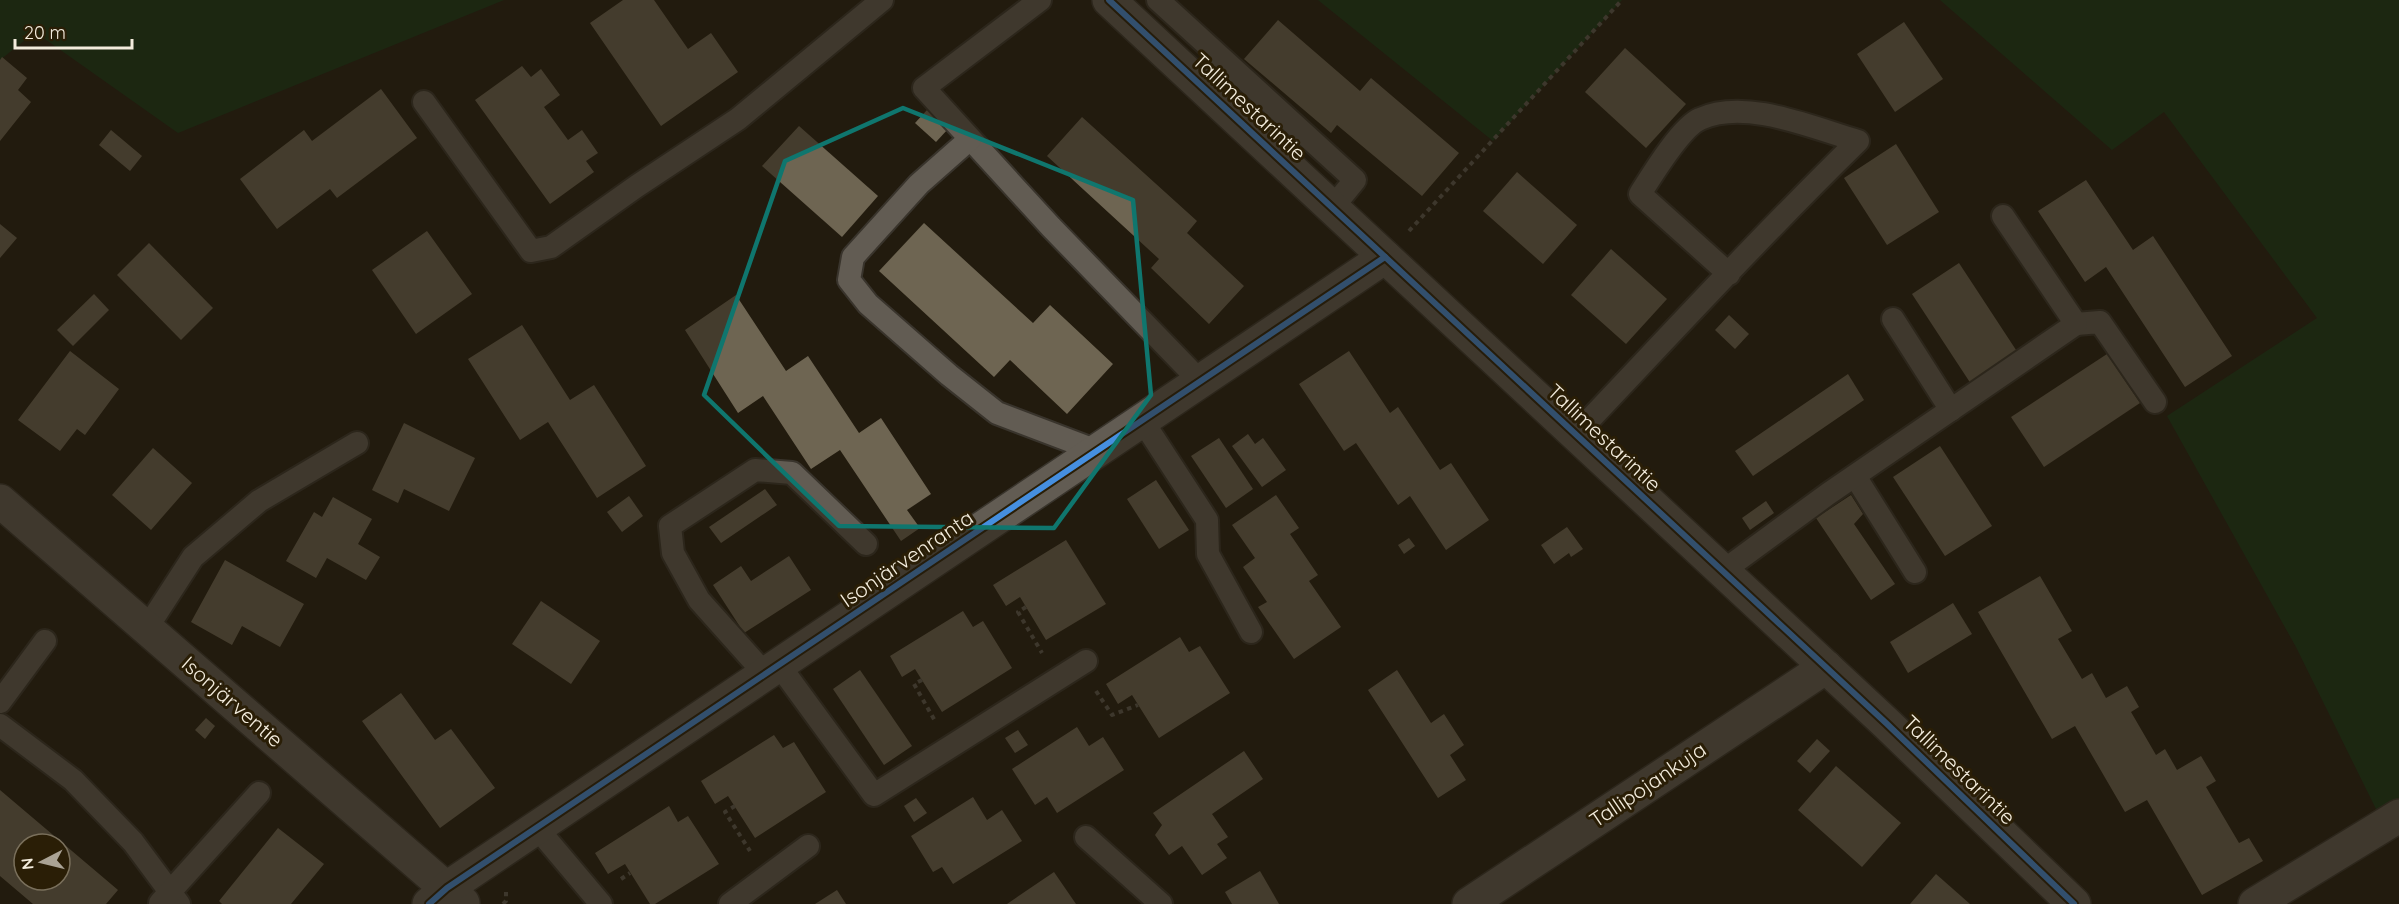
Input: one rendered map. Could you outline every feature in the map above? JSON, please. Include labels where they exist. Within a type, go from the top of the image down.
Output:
[{"type":"street","name":"Tallimestarintie","points":[[1109,0],[1826,667],[2074,904]]},
{"type":"street","name":"Isonjärvenranta","points":[[447,899],[537,828],[1385,256]]},
{"type":"street","name":"Isonjärventie","points":[[0,501],[147,628],[447,899]]},
{"type":"street","name":"Tallipojankuja","points":[[1469,904],[1826,667]]},
{"type":"street","points":[[2255,904],[2399,816]]},
{"type":"lane","points":[[424,102],[531,251],[551,247],[738,119],[882,0]]},
{"type":"lane","points":[[1040,0],[924,88],[1200,381]]},
{"type":"lane","points":[[1158,0],[1355,180],[1332,207]]},
{"type":"lane","points":[[1576,434],[1729,274],[1803,195],[1858,141],[1756,112],[1721,113],[1699,119],[1670,148],[1640,194],[1729,274]]},
{"type":"lane","points":[[970,139],[920,184],[853,257],[849,280],[868,304],[949,375],[997,413],[1096,451]]},
{"type":"lane","points":[[2003,216],[2076,324]]},
{"type":"lane","points":[[1893,319],[1950,410]]},
{"type":"lane","points":[[1723,571],[1855,476],[2076,324],[2100,322],[2155,402]]},
{"type":"lane","points":[[1142,420],[1207,520],[1208,554],[1251,632]]},
{"type":"lane","points":[[147,628],[193,557],[259,501],[357,443]]},
{"type":"lane","points":[[866,544],[792,473],[755,470],[670,526],[673,553],[699,600],[772,669],[874,795],[1083,663]]},
{"type":"lane","points":[[1855,476],[1915,572]]},
{"type":"lane","points":[[0,702],[45,641]]},
{"type":"lane","points":[[0,725],[73,780],[134,842],[169,900],[259,793]]},
{"type":"lane","points":[[537,828],[601,904]]},
{"type":"lane","points":[[1086,837],[1161,904]]},
{"type":"lane","points":[[730,904],[808,846]]},
{"type":"path","points":[[1385,256],[1622,0]]},
{"type":"path","points":[[1026,608],[1018,612],[1058,679]]},
{"type":"path","points":[[1083,663],[1112,715],[1138,705]]},
{"type":"path","points":[[921,680],[914,684],[951,747]]},
{"type":"path","points":[[735,806],[725,812],[767,877]]},
{"type":"path","points":[[503,904],[506,901],[506,883]]},
{"type":"highlighted area","points":[[903,108],[1133,200],[1151,395],[1054,528],[839,526],[704,395],[785,161]]},
{"type":"green space","points":[[0,0],[504,0],[178,133],[35,32],[0,60]]},
{"type":"green space","points":[[1318,0],[1622,0],[1493,141]]},
{"type":"green space","points":[[1940,0],[2399,0],[2399,801],[2378,813],[2296,647],[2167,416],[2317,318],[2164,112],[2112,150]]},
{"type":"building","points":[[623,0],[654,0],[688,49],[711,33],[738,72],[661,126],[590,23]]},
{"type":"building","points":[[1278,20],[1360,91],[1371,78],[1459,153],[1422,196],[1337,125],[1331,133],[1244,59]]},
{"type":"building","points":[[1904,22],[1943,79],[1895,112],[1857,54]]},
{"type":"building","points":[[1625,48],[1686,104],[1646,148],[1585,92]]},
{"type":"building","points":[[2,57],[27,78],[18,90],[31,102],[0,141],[0,60]]},
{"type":"building","points":[[522,66],[531,77],[541,69],[560,95],[544,107],[568,140],[582,130],[598,153],[586,161],[594,172],[550,204],[475,100]]},
{"type":"building","points":[[381,89],[417,138],[337,198],[330,189],[277,229],[240,179],[304,130],[312,141]]},
{"type":"building","points":[[927,110],[948,129],[936,142],[915,123]]},
{"type":"building","points":[[1082,117],[1197,221],[1187,233],[1244,286],[1209,324],[1151,268],[1159,259],[1047,156]]},
{"type":"building","points":[[799,126],[878,196],[842,237],[762,166]]},
{"type":"building","points":[[111,130],[142,156],[130,171],[99,145]]},
{"type":"building","points":[[1896,144],[1939,212],[1887,245],[1844,178]]},
{"type":"building","points":[[1517,172],[1577,225],[1543,264],[1483,211]]},
{"type":"building","points":[[2086,180],[2133,250],[2153,236],[2232,356],[2185,387],[2106,267],[2085,282],[2038,211]]},
{"type":"building","points":[[924,223],[1033,323],[1050,305],[1113,364],[1067,414],[1010,360],[994,377],[879,271]]},
{"type":"building","points":[[0,224],[17,238],[0,258]]},
{"type":"building","points":[[427,231],[472,294],[416,334],[372,270]]},
{"type":"building","points":[[149,243],[213,308],[181,340],[117,275]]},
{"type":"building","points":[[1611,249],[1667,299],[1626,344],[1571,295]]},
{"type":"building","points":[[1959,263],[2018,353],[1971,384],[1912,294]]},
{"type":"building","points":[[94,294],[109,310],[73,346],[57,330]]},
{"type":"building","points":[[736,295],[786,371],[808,356],[859,433],[881,418],[931,494],[907,510],[920,528],[901,541],[840,450],[811,469],[763,396],[738,413],[685,330]]},
{"type":"building","points":[[1729,315],[1749,334],[1735,349],[1715,330]]},
{"type":"building","points":[[522,325],[570,400],[594,385],[646,466],[597,498],[548,422],[520,440],[468,359]]},
{"type":"building","points":[[70,351],[119,389],[85,435],[77,429],[60,451],[18,420]]},
{"type":"building","points":[[1349,351],[1390,413],[1398,407],[1440,470],[1451,463],[1489,520],[1446,550],[1410,496],[1398,505],[1356,443],[1344,451],[1299,384]]},
{"type":"building","points":[[2107,354],[2140,403],[2044,467],[2011,417]]},
{"type":"building","points":[[1848,374],[1864,400],[1753,476],[1735,451]]},
{"type":"building","points":[[404,423],[475,458],[449,511],[404,489],[398,503],[372,490]]},
{"type":"building","points":[[1248,434],[1255,444],[1263,438],[1286,470],[1262,487],[1232,446]]},
{"type":"building","points":[[1219,438],[1253,489],[1226,508],[1191,456]]},
{"type":"building","points":[[1940,446],[1992,526],[1945,556],[1893,477]]},
{"type":"building","points":[[153,448],[192,483],[151,530],[112,495]]},
{"type":"building","points":[[1156,480],[1189,530],[1159,549],[1127,499]]},
{"type":"building","points":[[765,489],[777,505],[721,543],[709,527]]},
{"type":"building","points":[[1276,495],[1299,528],[1290,534],[1318,575],[1309,581],[1341,627],[1294,659],[1258,607],[1267,602],[1243,567],[1255,558],[1232,525]]},
{"type":"building","points":[[1851,495],[1863,514],[1854,524],[1895,584],[1871,600],[1816,518]]},
{"type":"building","points":[[629,496],[643,516],[622,532],[607,512]]},
{"type":"building","points":[[333,497],[372,519],[358,544],[380,557],[366,580],[327,558],[316,578],[286,561],[314,512],[322,517]]},
{"type":"building","points":[[1766,501],[1774,513],[1750,530],[1742,518]]},
{"type":"building","points":[[1567,527],[1583,549],[1571,557],[1569,553],[1554,564],[1541,545]]},
{"type":"building","points":[[1409,538],[1415,546],[1404,554],[1398,545]]},
{"type":"building","points":[[1066,540],[1106,604],[1046,640],[1020,597],[1006,606],[993,585]]},
{"type":"building","points":[[789,556],[811,590],[744,633],[713,585],[741,566],[751,581]]},
{"type":"building","points":[[225,560],[304,604],[280,647],[242,626],[232,645],[191,622]]},
{"type":"building","points":[[2040,576],[2072,631],[2058,639],[2082,679],[2092,673],[2106,698],[2127,686],[2139,707],[2131,712],[2156,755],[2165,749],[2177,770],[2201,756],[2216,781],[2206,787],[2239,843],[2249,838],[2263,861],[2202,895],[2147,800],[2125,812],[2075,726],[2052,739],[1978,612]]},
{"type":"building","points":[[541,601],[600,641],[571,684],[512,644]]},
{"type":"building","points":[[1953,603],[1972,634],[1908,673],[1890,642]]},
{"type":"building","points":[[963,611],[973,627],[983,621],[1012,668],[942,712],[915,669],[902,677],[890,656]]},
{"type":"building","points":[[1180,637],[1189,652],[1200,646],[1230,693],[1159,738],[1132,695],[1118,704],[1106,684]]},
{"type":"building","points":[[860,670],[912,746],[884,765],[833,689]]},
{"type":"building","points":[[1397,670],[1431,723],[1444,714],[1464,745],[1450,755],[1466,780],[1438,798],[1368,690]]},
{"type":"building","points":[[401,693],[435,740],[451,729],[495,788],[440,828],[362,721]]},
{"type":"building","points":[[206,718],[215,726],[205,739],[195,730]]},
{"type":"building","points":[[1077,727],[1089,746],[1103,737],[1124,770],[1057,813],[1047,797],[1035,805],[1012,769]]},
{"type":"building","points":[[1018,730],[1028,745],[1015,753],[1005,738]]},
{"type":"building","points":[[774,735],[783,748],[794,742],[826,792],[755,838],[728,796],[715,804],[701,781]]},
{"type":"building","points":[[1817,739],[1830,751],[1810,773],[1797,761]]},
{"type":"building","points":[[1244,751],[1263,779],[1212,814],[1228,837],[1217,844],[1227,858],[1202,875],[1182,846],[1169,855],[1155,835],[1162,825],[1153,813]]},
{"type":"building","points":[[1836,766],[1901,823],[1862,867],[1798,810]]},
{"type":"building","points":[[0,790],[50,832],[12,832],[12,886],[0,876]]},
{"type":"building","points":[[973,797],[987,820],[1002,810],[1022,841],[953,884],[942,867],[933,872],[911,836]]},
{"type":"building","points":[[916,798],[927,813],[914,822],[904,806]]},
{"type":"building","points":[[669,806],[678,822],[688,816],[719,864],[655,904],[650,904],[625,864],[608,874],[595,853]]},
{"type":"building","points":[[278,828],[324,864],[291,904],[222,904],[219,901]]},
{"type":"building","points":[[72,851],[118,890],[106,904],[33,904],[19,892],[72,892]]},
{"type":"building","points":[[1260,871],[1279,904],[1232,904],[1225,892]]},
{"type":"building","points":[[1054,872],[1076,904],[1007,904]]},
{"type":"building","points":[[1936,874],[1970,904],[1910,904]]},
{"type":"building","points":[[837,890],[846,904],[815,904]]},
{"type":"cycle path","points":[[1109,0],[1886,723],[2074,904]]},
{"type":"cycle path","points":[[429,904],[447,888],[1385,257]]}]
